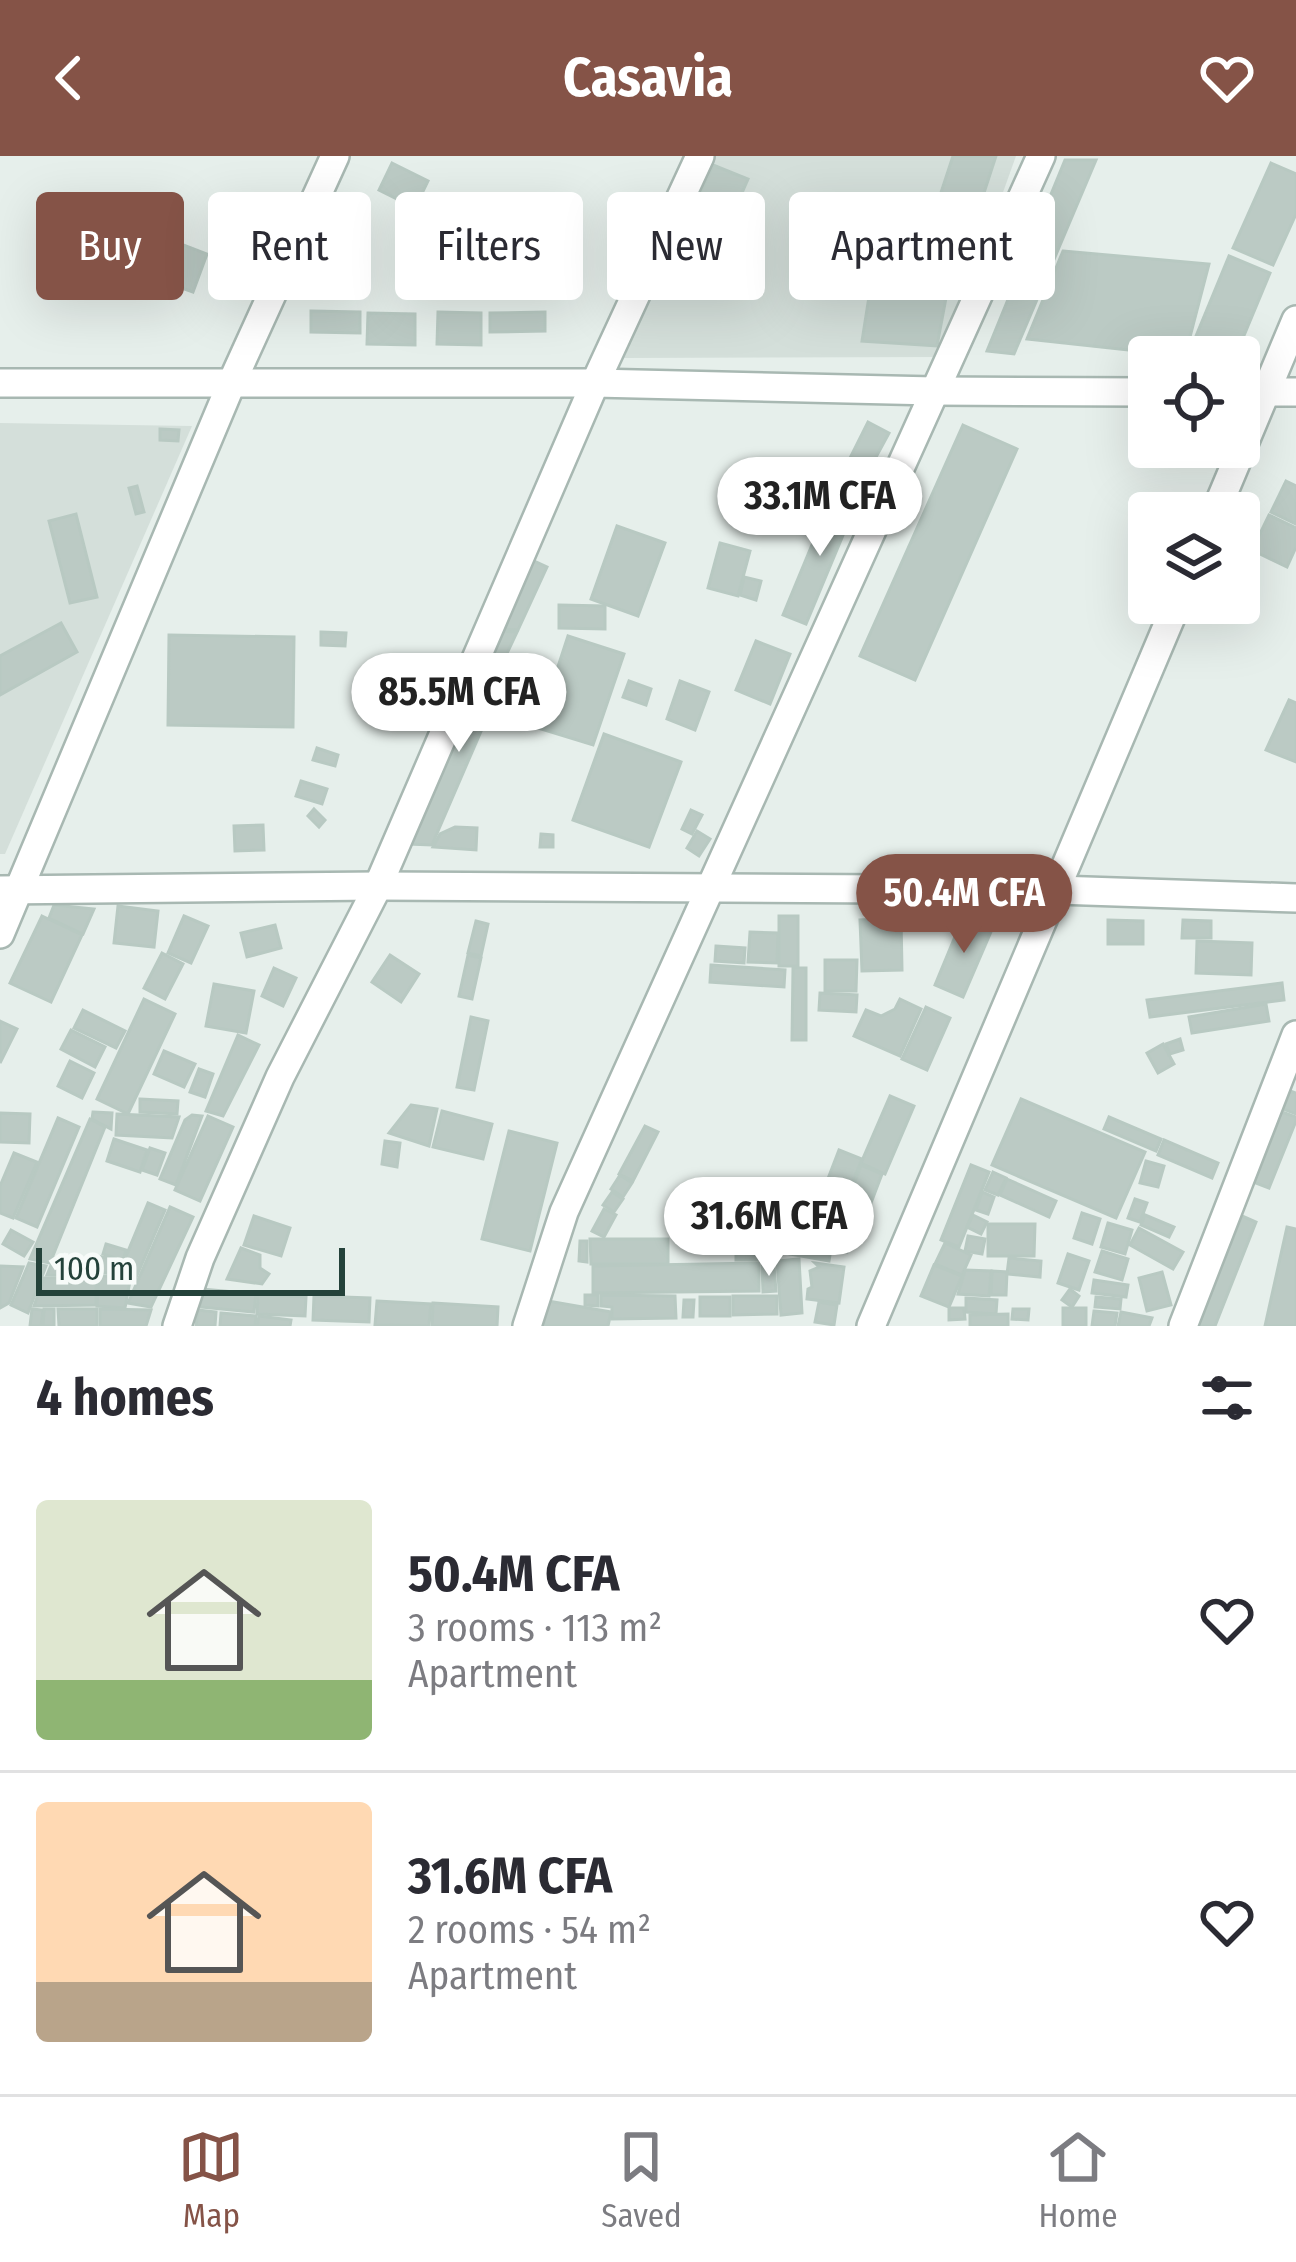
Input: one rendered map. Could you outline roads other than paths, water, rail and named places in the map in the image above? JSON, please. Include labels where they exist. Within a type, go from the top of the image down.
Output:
[{"type":"street","points":[[0,934],[8,891],[334,156]]},
{"type":"street","points":[[177,1326],[200,1258],[280,1077],[378,886],[595,383],[700,156]]},
{"type":"street","points":[[526,1326],[564,1212],[1041,156]]},
{"type":"street","points":[[1260,379],[1296,320]]},
{"type":"street","points":[[0,383],[595,383],[1128,392]]},
{"type":"street","points":[[1260,392],[1296,392]]},
{"type":"street","points":[[871,1326],[1168,624]]},
{"type":"street","points":[[8,891],[378,886],[1057,890],[1296,898]]},
{"type":"street","points":[[1183,1326],[1296,1035]]}]
